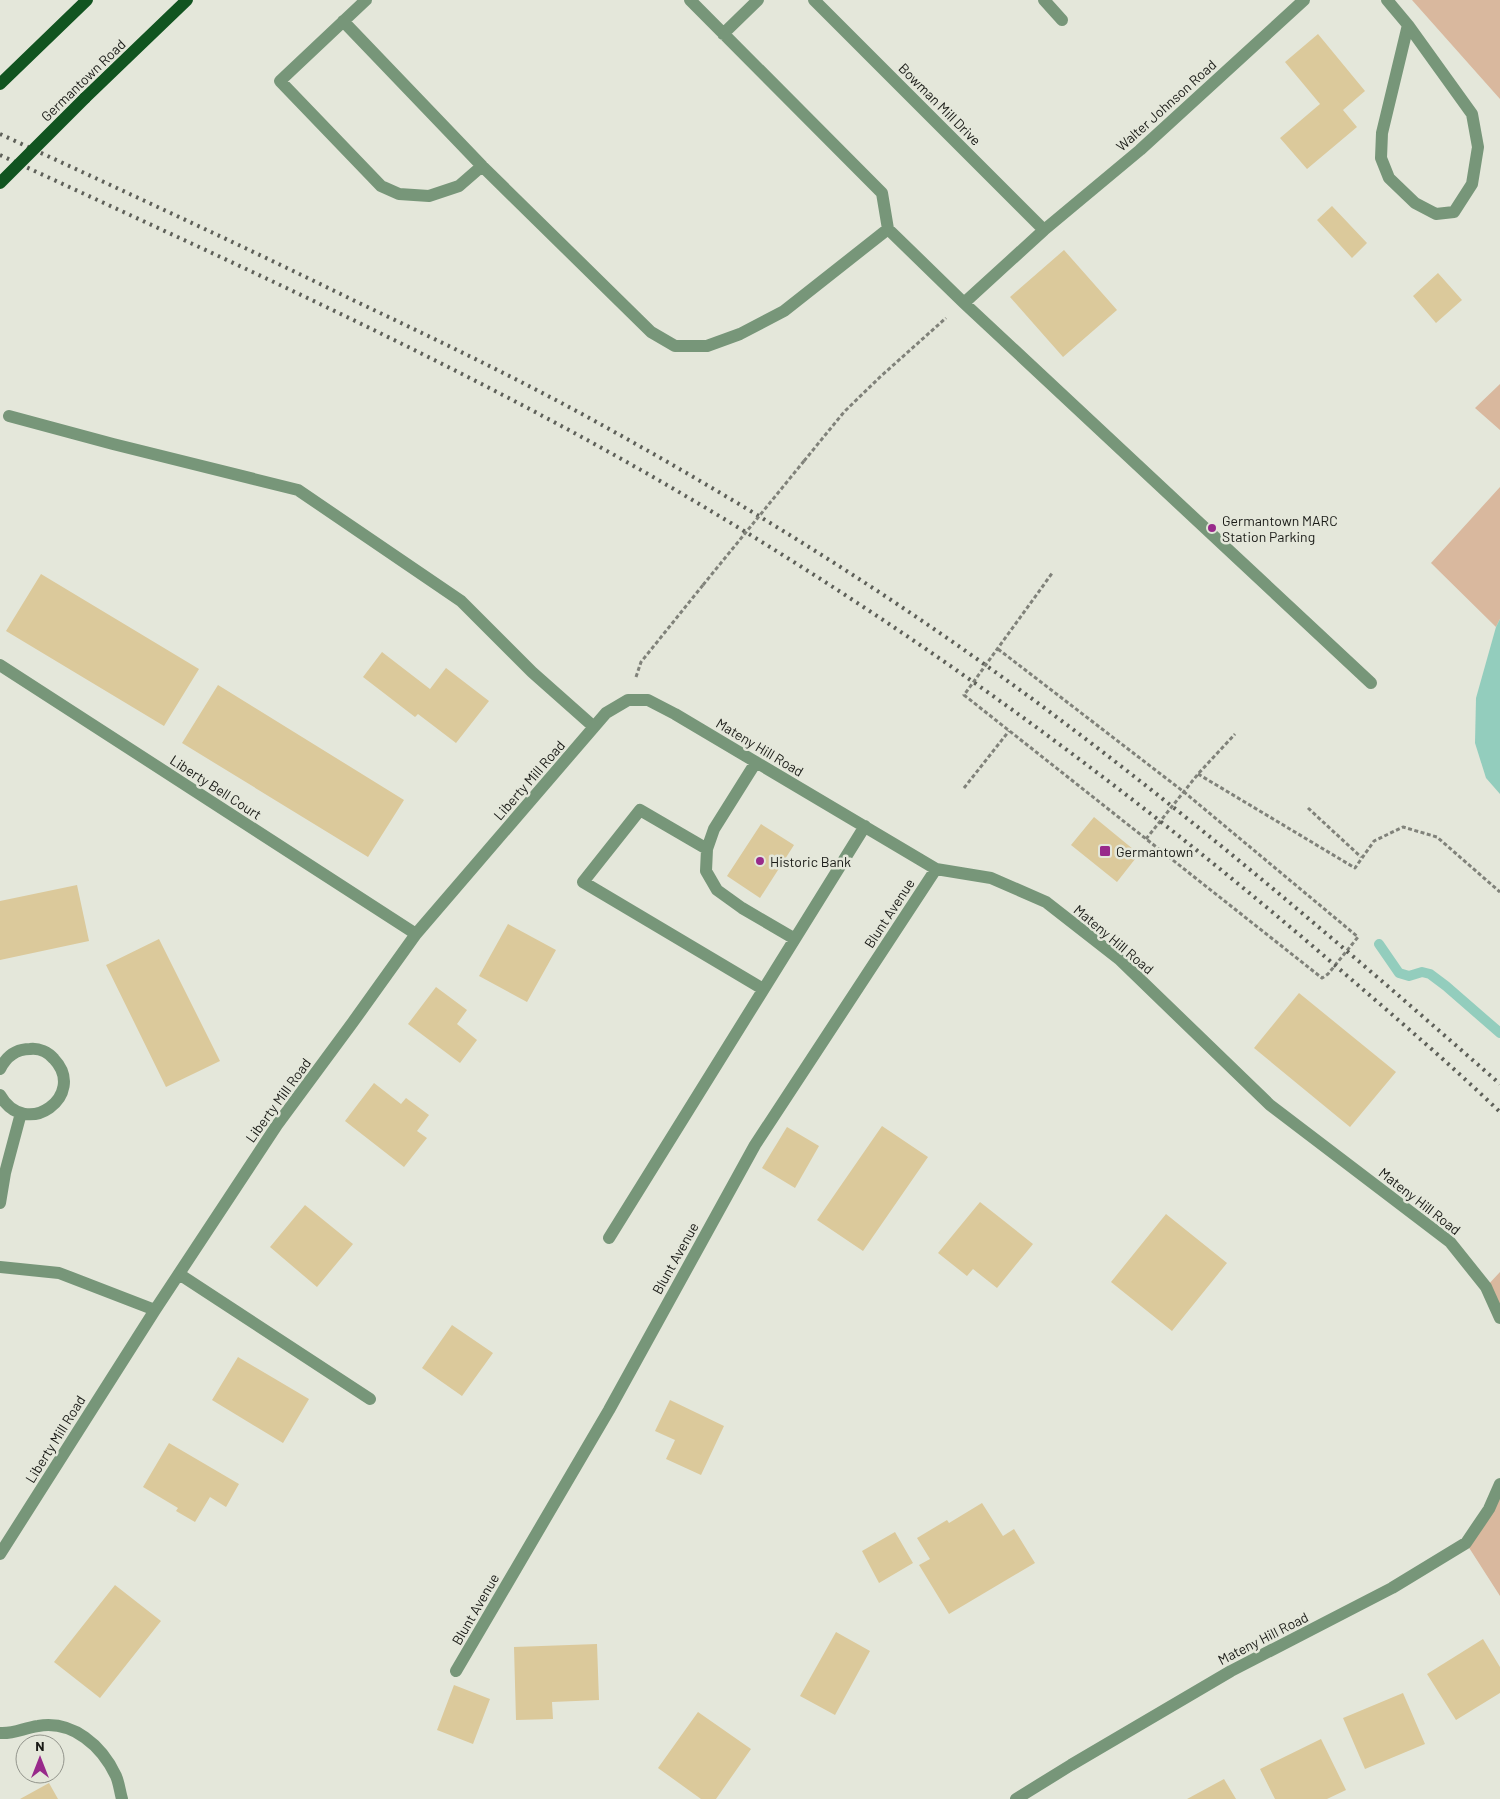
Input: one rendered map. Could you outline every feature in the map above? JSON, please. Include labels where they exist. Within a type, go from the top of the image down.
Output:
[{"type":"main road","points":[[0,84],[87,0]]},
{"type":"main road","name":"Germantown Road","points":[[0,183],[187,0]]},
{"type":"street","points":[[366,0],[280,81],[381,186],[400,194],[429,196],[459,186],[482,166]]},
{"type":"street","points":[[690,0],[882,193],[888,229],[964,303],[1372,684]]},
{"type":"street","points":[[723,34],[758,0]]},
{"type":"street","name":"Bowman Mill Drive","points":[[814,0],[1044,230]]},
{"type":"street","points":[[1044,0],[1062,20]]},
{"type":"street","name":"Walter Johnson Road","points":[[964,303],[1044,230],[1140,150],[1304,0]]},
{"type":"street","points":[[1388,0],[1408,25],[1472,114],[1478,147],[1472,184],[1454,212],[1436,214],[1415,204],[1389,178],[1381,158],[1382,134],[1408,25]]},
{"type":"street","points":[[343,21],[482,166],[651,332],[675,346],[707,346],[740,334],[784,311],[888,229]]},
{"type":"street","points":[[9,416],[298,490],[461,601],[532,672],[594,726]]},
{"type":"street","name":"Liberty Bell Court","points":[[0,665],[416,934]]},
{"type":"street","name":"Liberty Mill Road","points":[[0,1554],[178,1274],[277,1125],[416,934],[606,712],[628,700]]},
{"type":"street","name":"Mateny Hill Road","points":[[628,700],[648,700],[674,714],[936,869],[991,878],[1046,902],[1119,959],[1270,1105],[1450,1242],[1486,1287],[1500,1318]]},
{"type":"street","points":[[756,762],[714,829],[707,849],[706,871],[717,890],[742,908],[795,939]]},
{"type":"street","points":[[707,849],[640,810],[583,882],[764,989]]},
{"type":"street","points":[[609,1238],[864,826]]},
{"type":"street","name":"Blunt Avenue","points":[[456,1671],[609,1410],[755,1145],[936,869]]},
{"type":"street","points":[[0,1069],[10,1055],[20,1050],[41,1050],[51,1055],[59,1064],[63,1074],[64,1086],[57,1101],[44,1112],[32,1115],[12,1109],[4,1102],[0,1095]]},
{"type":"street","points":[[0,1203],[5,1173],[21,1113]]},
{"type":"street","points":[[0,1267],[60,1273],[155,1310]]},
{"type":"street","points":[[178,1274],[370,1399]]},
{"type":"street","name":"Mateny Hill Road","points":[[1016,1799],[1231,1671],[1392,1588],[1466,1543],[1489,1509],[1500,1484]]},
{"type":"street","points":[[0,1733],[11,1734],[37,1726],[60,1725],[85,1738],[103,1754],[117,1778],[122,1799]]},
{"type":"path","points":[[628,700],[641,662],[844,412],[880,377],[964,303]]},
{"type":"path","points":[[998,649],[1184,792],[1358,937],[1328,974],[1322,978],[964,695],[1053,572]]},
{"type":"path","points":[[964,788],[1009,731]]},
{"type":"path","points":[[1146,839],[1198,774],[1235,734]]},
{"type":"path","points":[[1198,774],[1355,868],[1374,841],[1403,827],[1437,837],[1500,892]]},
{"type":"path","points":[[1308,808],[1361,857]]},
{"type":"shaded area","points":[[1412,0],[1500,0],[1500,99]]},
{"type":"shaded area","points":[[1500,384],[1500,430],[1475,408]]},
{"type":"shaded area","points":[[1500,487],[1500,619],[1496,627],[1431,563]]},
{"type":"shaded area","points":[[1500,1272],[1500,1318],[1486,1287]]},
{"type":"shaded area","points":[[1500,1484],[1500,1596],[1466,1543]]},
{"type":"water","points":[[1500,619],[1500,794],[1486,778],[1475,743],[1476,698],[1496,627]]},
{"type":"building","points":[[1318,34],[1365,91],[1343,110],[1357,127],[1307,169],[1280,138],[1320,104],[1285,62]]},
{"type":"building","points":[[1332,206],[1367,243],[1352,258],[1317,220]]},
{"type":"building","points":[[1064,250],[1117,310],[1063,357],[1010,297]]},
{"type":"building","points":[[1438,273],[1462,300],[1436,323],[1413,296]]},
{"type":"building","points":[[41,574],[199,669],[164,726],[6,631]]},
{"type":"building","points":[[382,652],[430,689],[446,668],[489,701],[456,743],[418,714],[415,717],[363,677]]},
{"type":"building","points":[[218,685],[404,800],[368,857],[182,743]]},
{"type":"building","name":"Germantown","points":[[1094,817],[1139,854],[1117,882],[1071,845]]},
{"type":"building","name":"Historic Bank","points":[[761,824],[794,845],[760,898],[727,876]]},
{"type":"building","points":[[77,885],[89,941],[0,960],[0,901]]},
{"type":"building","points":[[508,924],[556,950],[527,1002],[479,976]]},
{"type":"building","points":[[159,939],[220,1061],[166,1087],[106,965]]},
{"type":"building","points":[[436,987],[467,1010],[457,1024],[477,1040],[460,1063],[408,1024]]},
{"type":"building","points":[[1299,993],[1396,1072],[1350,1127],[1254,1048]]},
{"type":"building","points":[[374,1083],[401,1104],[406,1098],[429,1115],[417,1131],[427,1138],[404,1167],[345,1121]]},
{"type":"building","points":[[882,1126],[928,1157],[863,1251],[817,1220]]},
{"type":"building","points":[[787,1127],[819,1146],[795,1188],[762,1168]]},
{"type":"building","points":[[980,1202],[1033,1244],[997,1288],[973,1269],[967,1276],[938,1253]]},
{"type":"building","points":[[305,1205],[353,1244],[317,1287],[270,1247]]},
{"type":"building","points":[[1166,1214],[1227,1263],[1172,1331],[1111,1282]]},
{"type":"building","points":[[452,1325],[493,1353],[462,1396],[422,1368]]},
{"type":"building","points":[[238,1357],[309,1399],[283,1443],[212,1400]]},
{"type":"building","points":[[670,1400],[724,1426],[701,1475],[666,1459],[675,1440],[655,1431]]},
{"type":"building","points":[[169,1443],[239,1484],[226,1507],[210,1497],[195,1522],[176,1511],[178,1508],[143,1487]]},
{"type":"building","points":[[982,1503],[1003,1536],[1014,1529],[1035,1563],[949,1614],[919,1565],[930,1559],[917,1538],[947,1520],[949,1523]]},
{"type":"building","points":[[895,1532],[913,1563],[879,1583],[862,1551]]},
{"type":"building","points":[[115,1585],[161,1621],[100,1698],[54,1662]]},
{"type":"building","points":[[836,1632],[870,1651],[835,1715],[800,1696]]},
{"type":"building","points":[[1483,1639],[1500,1667],[1500,1693],[1456,1720],[1427,1674]]},
{"type":"building","points":[[597,1644],[599,1700],[552,1702],[553,1719],[516,1720],[514,1647]]},
{"type":"building","points":[[454,1685],[490,1699],[473,1744],[437,1730]]},
{"type":"building","points":[[1403,1693],[1425,1744],[1365,1769],[1343,1718]]},
{"type":"building","points":[[698,1712],[751,1749],[716,1799],[701,1799],[658,1768]]},
{"type":"building","points":[[1321,1739],[1346,1790],[1327,1799],[1275,1799],[1260,1769]]},
{"type":"building","points":[[1224,1779],[1236,1799],[1187,1799]]},
{"type":"building","points":[[50,1784],[58,1799],[20,1799]]},
{"type":"waterway","points":[[1379,944],[1399,973],[1409,976],[1422,972],[1430,974],[1500,1033]]},
{"type":"railway","points":[[0,134],[268,259],[526,385],[658,457],[809,547],[964,650],[1044,707],[1122,767],[1276,891],[1500,1084]]},
{"type":"railway","points":[[0,155],[347,317],[517,402],[684,495],[860,604],[1029,722],[1193,848],[1273,913],[1408,1029],[1500,1112]]},
{"type":"place","name":"Germantown MARC Station Parking","points":[[1212,528]]},
{"type":"place","name":"Germantown","points":[[1105,851]]},
{"type":"place","name":"Historic Bank","points":[[760,861]]}]
